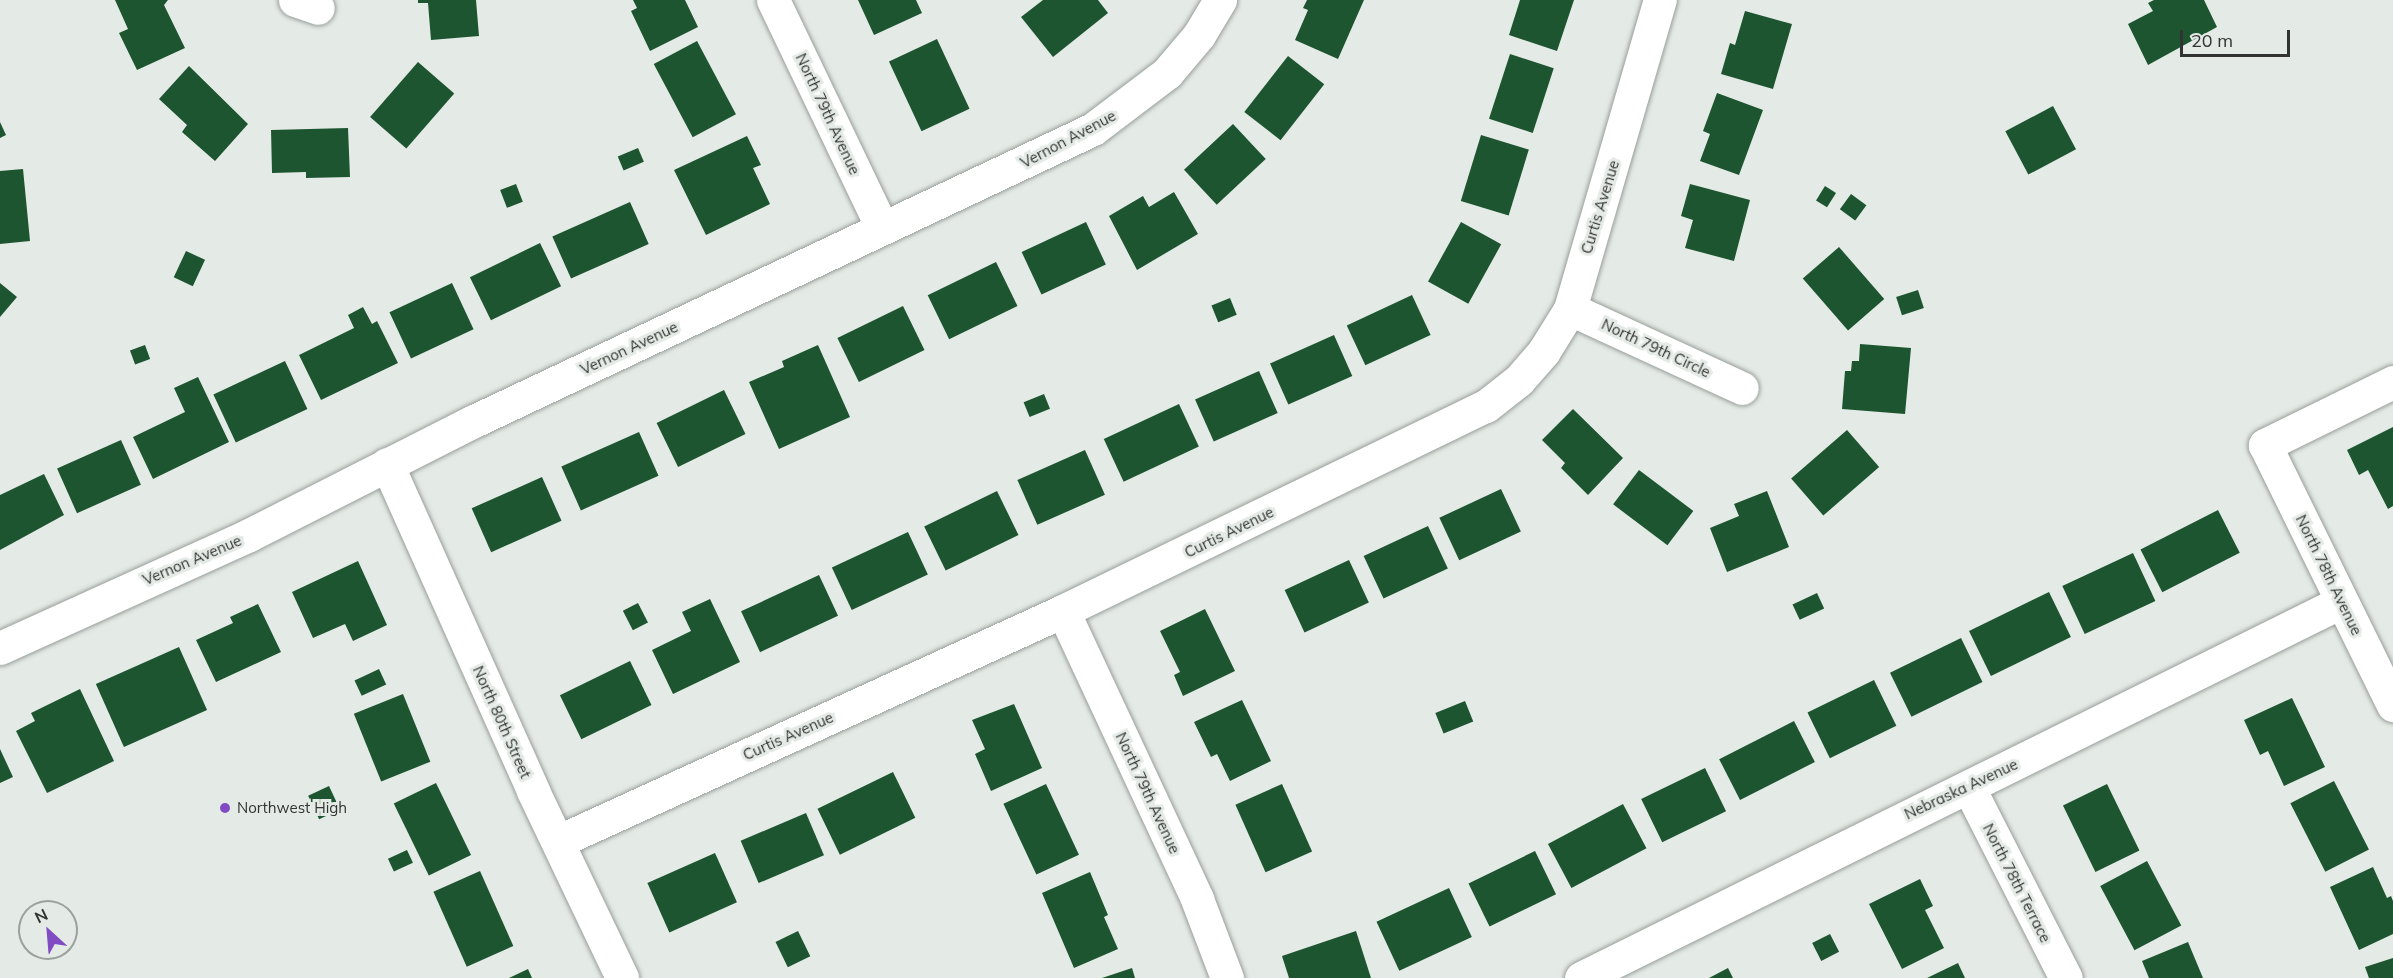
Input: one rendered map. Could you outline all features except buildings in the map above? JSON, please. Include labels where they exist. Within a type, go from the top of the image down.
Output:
[{"type":"street","name":"North 79th Avenue","points":[[773,0],[882,228]]},
{"type":"street","name":"Vernon Avenue","points":[[0,648],[249,535],[387,464],[1065,143],[1115,116],[1184,55],[1220,0]]},
{"type":"street","name":"Curtis Avenue","points":[[559,841],[1063,611],[1486,406],[1519,380],[1544,351],[1570,309],[1660,0]]},
{"type":"street","name":"North 79th Circle","points":[[1570,309],[1742,388]]},
{"type":"street","name":"North 78th Avenue","points":[[2393,382],[2265,446],[2393,705]]},
{"type":"street","name":"North 80th Street","points":[[387,464],[622,978]]},
{"type":"street","name":"Nebraska Avenue","points":[[1592,976],[1864,835],[1969,788],[2341,602]]},
{"type":"street","name":"North 79th Avenue","points":[[1063,611],[1197,899],[1227,978]]},
{"type":"street","name":"North 78th Terrace","points":[[1969,788],[2066,978]]},
{"type":"place","name":"Northwest High","points":[[225,808]]}]
